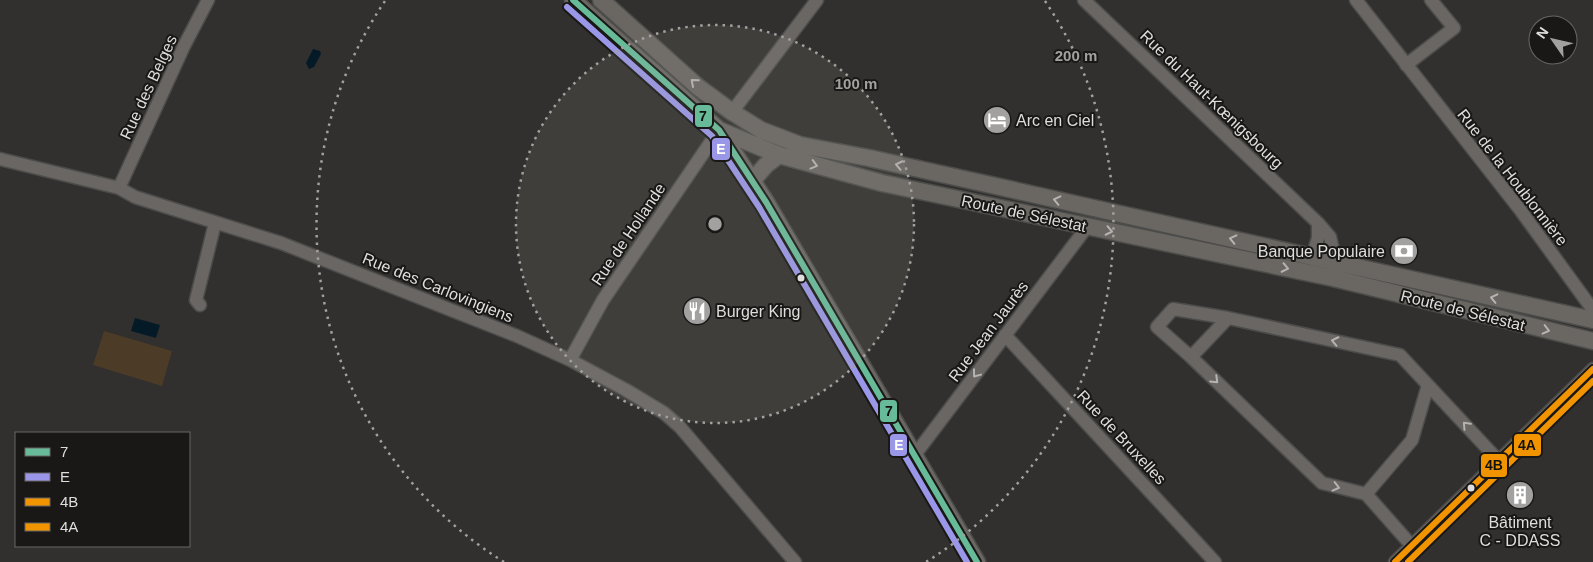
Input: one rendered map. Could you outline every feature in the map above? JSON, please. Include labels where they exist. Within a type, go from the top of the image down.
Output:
[{"type":"main road","points":[[573,0],[719,130],[752,180],[977,562]]},
{"type":"main road","name":"Route de Sélestat","points":[[601,0],[698,87],[732,112],[761,130],[800,145],[876,160],[1312,257],[1335,270],[1593,341]]},
{"type":"main road","points":[[719,130],[732,112]]},
{"type":"main road","name":"Route de Sélestat","points":[[719,130],[779,156],[882,183],[1087,227],[1335,270],[1593,320]]},
{"type":"main road","points":[[752,180],[766,165],[779,156]]},
{"type":"street","name":"Rue des Belges","points":[[119,188],[184,46],[208,0]]},
{"type":"street","points":[[732,112],[817,0]]},
{"type":"street","name":"Rue du Haut-Kœnigsbourg","points":[[1084,0],[1318,223],[1330,237],[1335,270]]},
{"type":"street","name":"Rue de la Houblonnière","points":[[1357,0],[1521,211],[1593,310]]},
{"type":"street","points":[[1406,65],[1454,28],[1431,0]]},
{"type":"street","name":"Rue de Hollande","points":[[570,360],[603,300],[719,130]]},
{"type":"street","name":"Rue des Carlovingiens","points":[[0,159],[119,188],[135,197],[281,243],[517,336],[570,360],[664,413],[680,427],[795,562]]},
{"type":"street","points":[[200,305],[196,300],[215,223]]},
{"type":"street","points":[[1312,257],[1318,238],[1318,223]]},
{"type":"street","name":"Rue Jean Jaurès","points":[[914,456],[1087,227]]},
{"type":"street","points":[[1412,546],[1366,494],[1322,483],[1191,357],[1157,327],[1174,309],[1228,318],[1400,355],[1499,461]]},
{"type":"street","points":[[1191,357],[1228,318]]},
{"type":"street","name":"Rue de Bruxelles","points":[[1005,335],[1215,562]]},
{"type":"street","points":[[1395,562],[1593,369]]},
{"type":"street","points":[[1366,494],[1412,440],[1428,385]]},
{"type":"shaded area","points":[[104,331],[172,351],[162,386],[93,365]]},
{"type":"water","points":[[313,49],[320,51],[321,54],[314,67],[309,69],[306,63]]},
{"type":"water","points":[[135,318],[160,325],[156,338],[131,331]]},
{"type":"transit line","name":"7","points":[[573,0],[719,130],[766,202],[977,562]]},
{"type":"transit line","name":"E","points":[[567,7],[712,136],[759,207],[967,562]]},
{"type":"transit line","name":"4B","points":[[1395,562],[1593,369]]},
{"type":"transit line","name":"4A","points":[[1408,562],[1593,381]]},
{"type":"place","name":"Arc en Ciel","points":[[997,120]]},
{"type":"place","name":"Banque Populaire","points":[[1404,251]]},
{"type":"place","name":"Burger King","points":[[697,311]]},
{"type":"place","name":"Bâtiment C - DDASS","points":[[1520,495]]}]
